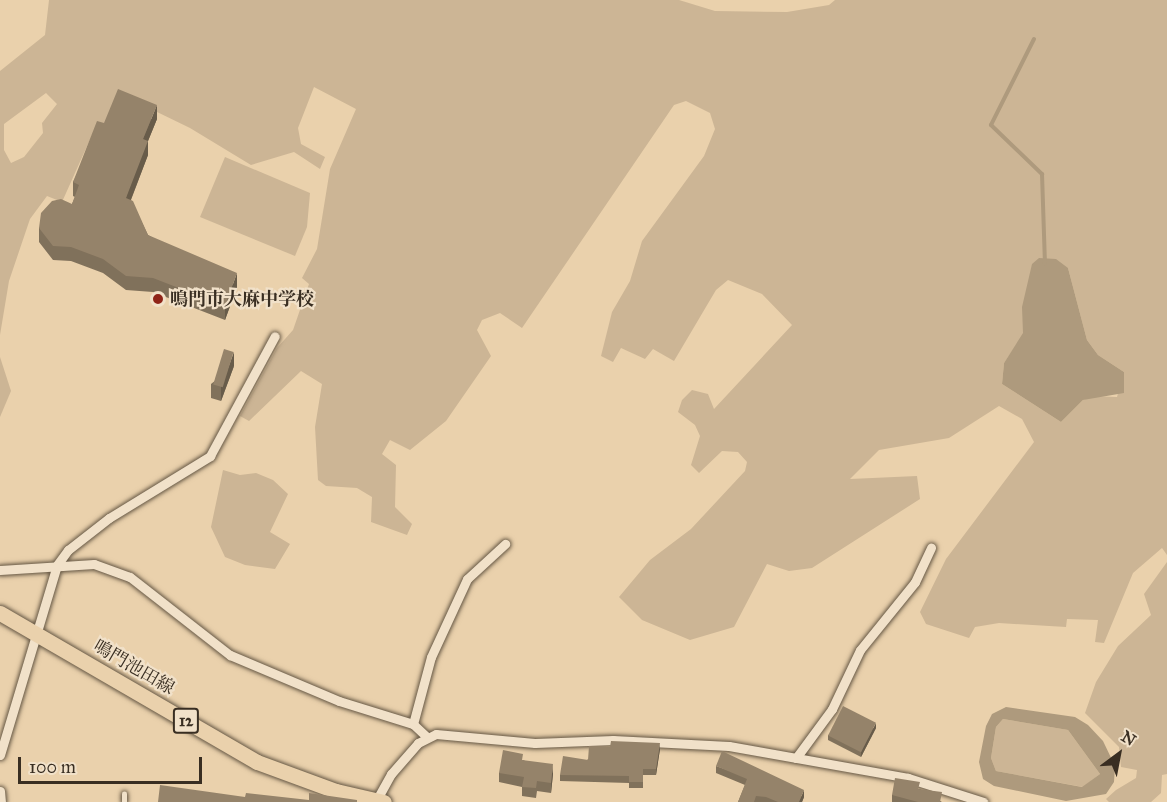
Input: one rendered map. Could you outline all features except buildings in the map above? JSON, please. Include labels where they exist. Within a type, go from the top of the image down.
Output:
[{"type":"main road","name":"鳴門池田線","points":[[0,613],[256,762],[336,791],[380,801]]},
{"type":"street","points":[[0,755],[57,565],[68,550],[109,518],[210,456],[275,336]]},
{"type":"street","points":[[413,724],[431,657],[467,579],[505,544]]},
{"type":"street","points":[[796,758],[832,709],[860,650],[915,582],[932,548]]},
{"type":"street","points":[[0,570],[94,564],[130,577],[230,655],[339,701],[413,724],[427,737]]},
{"type":"street","points":[[380,801],[391,774],[427,737],[451,735],[535,742],[676,742],[796,758],[908,777],[983,802]]},
{"type":"street","points":[[0,791],[1,802]]},
{"type":"lane","points":[[124,794],[124,802]]},
{"type":"shaded area","points":[[49,0],[679,0],[715,11],[787,12],[829,5],[835,0],[1167,0],[1167,555],[1162,548],[1133,573],[1104,643],[1095,642],[1098,620],[1067,619],[1066,627],[999,623],[975,627],[969,638],[926,624],[920,612],[946,559],[1034,442],[1022,419],[999,406],[949,438],[879,450],[850,479],[917,476],[920,499],[812,568],[789,571],[767,564],[734,627],[690,640],[642,620],[619,597],[650,560],[691,529],[745,471],[747,462],[738,452],[722,451],[699,473],[691,465],[700,436],[695,425],[678,412],[682,400],[692,390],[708,394],[714,409],[792,325],[762,294],[728,280],[716,290],[674,361],[653,349],[645,359],[621,348],[613,362],[601,356],[612,312],[630,281],[642,241],[704,156],[715,129],[710,113],[686,101],[674,105],[522,328],[500,313],[482,320],[477,330],[491,356],[446,421],[410,450],[390,440],[382,454],[396,465],[395,507],[412,524],[407,535],[371,522],[372,497],[357,488],[326,486],[318,480],[315,427],[322,384],[301,371],[249,421],[240,416],[277,348],[293,330],[309,284],[302,278],[317,249],[330,169],[356,109],[314,87],[298,128],[301,144],[325,157],[320,169],[294,152],[251,165],[190,128],[120,94],[104,128],[96,126],[62,202],[47,196],[30,219],[9,281],[0,335],[0,71],[45,35]],"holes":[[[46,93],[57,104],[42,123],[43,133],[24,157],[11,163],[4,150],[4,124]],[[1068,268],[1087,340],[1098,355],[1124,372],[1117,397],[1093,396],[1083,400],[1061,422],[1002,384],[1004,363]]]},
{"type":"shaded area","points":[[225,157],[310,193],[307,227],[295,256],[200,217]]},
{"type":"shaded area","points":[[1039,258],[1056,259],[1068,268],[1087,340],[1098,355],[1124,372],[1124,393],[1083,400],[1061,422],[1002,384],[1004,363],[1023,333],[1022,307],[1032,264]]},
{"type":"shaded area","points":[[0,357],[11,391],[0,417]]},
{"type":"shaded area","points":[[223,470],[240,475],[256,473],[273,480],[288,494],[270,532],[290,544],[275,569],[245,565],[225,557],[211,527]]},
{"type":"shaded area","points":[[1167,562],[1167,774],[1162,775],[1161,793],[1151,802],[1109,802],[1106,799],[1116,790],[1136,778],[1137,770],[1121,767],[1119,747],[1085,713],[1096,682],[1118,646],[1151,615],[1144,594]]},
{"type":"shaded area","points":[[1006,707],[1075,717],[1088,725],[1103,741],[1115,766],[1114,782],[1106,794],[1066,801],[994,786],[983,779],[979,762],[986,726],[992,714]],"holes":[[[1003,719],[1068,730],[1100,774],[1082,787],[996,771],[991,758],[996,727]]]},
{"type":"shaded area","points":[[1003,719],[1068,730],[1100,774],[1083,787],[996,771],[991,758],[996,727]]},
{"type":"waterway","points":[[1034,39],[991,125],[1042,174],[1045,264]]},
{"type":"place","name":"鳴門市大麻中学校","points":[[158,299]]}]
